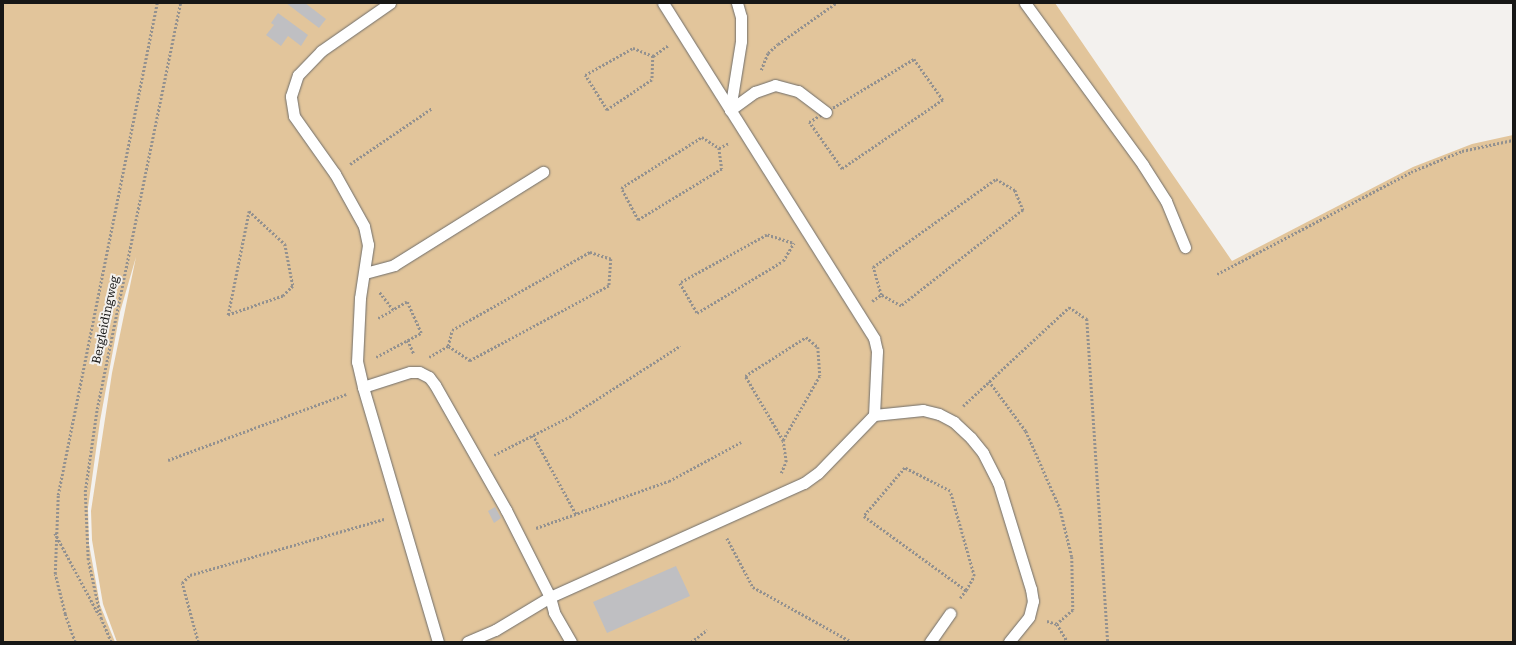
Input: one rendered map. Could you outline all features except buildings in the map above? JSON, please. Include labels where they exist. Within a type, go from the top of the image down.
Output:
[{"type":"lane","points":[[390,3],[321,52],[298,75],[291,96],[294,116],[335,174],[364,226],[368,245],[365,273],[360,298],[356,362],[438,642]]},
{"type":"lane","points":[[467,642],[495,630],[550,597],[804,483],[818,473],[874,414],[877,351],[874,338],[810,234],[663,3]]},
{"type":"lane","points":[[730,110],[740,41],[740,17],[737,3]]},
{"type":"lane","points":[[1025,3],[1143,165],[1166,201],[1185,247]]},
{"type":"lane","points":[[730,110],[755,92],[775,85],[798,91],[826,112]]},
{"type":"lane","points":[[365,273],[394,265],[543,172]]},
{"type":"lane","points":[[363,387],[410,372],[419,372],[429,377],[506,510],[550,597],[554,612],[571,642]]},
{"type":"lane","points":[[874,414],[923,410],[954,422],[971,438],[983,453],[998,482],[1031,589],[1033,601],[1029,617],[1009,642]]},
{"type":"lane","points":[[930,642],[950,613]]},
{"type":"path","name":"Bergleidingweg","points":[[75,642],[65,614],[55,574],[55,532],[58,495],[156,3]]},
{"type":"path","name":"Bergleidingweg","points":[[111,642],[101,619],[88,560],[85,492],[97,409],[180,3]]},
{"type":"path","points":[[755,92],[768,53],[836,3]]},
{"type":"path","points":[[653,56],[683,36]]},
{"type":"path","points":[[633,48],[653,56],[652,80],[607,110],[586,75],[633,48]]},
{"type":"path","points":[[914,59],[943,100],[842,169],[809,122],[826,112],[914,59]]},
{"type":"path","points":[[335,174],[432,108]]},
{"type":"path","points":[[719,148],[746,135]]},
{"type":"path","points":[[702,137],[719,148],[722,168],[638,220],[621,188],[702,137]]},
{"type":"path","points":[[1216,274],[1411,172],[1462,151],[1513,140]]},
{"type":"path","points":[[996,179],[1015,190],[1023,210],[901,306],[881,295],[873,268],[996,179]]},
{"type":"path","points":[[249,211],[285,244],[293,286],[283,296],[228,315],[249,211]]},
{"type":"path","points":[[793,244],[767,235],[680,283],[697,313],[783,261],[793,244],[810,234]]},
{"type":"path","points":[[590,252],[611,259],[609,286],[470,361],[448,346],[452,330],[590,252]]},
{"type":"path","points":[[365,273],[393,310]]},
{"type":"path","points":[[858,311],[881,295]]},
{"type":"path","points":[[372,359],[422,334],[407,302],[374,320]]},
{"type":"path","points":[[954,422],[964,404],[1069,307],[1088,319],[1108,642]]},
{"type":"path","points":[[783,441],[820,376],[818,347],[806,336],[745,376],[783,441],[786,462]]},
{"type":"path","points":[[478,464],[569,417],[680,346]]},
{"type":"path","points":[[989,381],[1026,431],[1060,508],[1072,557],[1073,610],[1057,624]]},
{"type":"path","points":[[168,460],[363,387]]},
{"type":"path","points":[[534,435],[576,514]]},
{"type":"path","points":[[546,524],[669,481],[741,442]]},
{"type":"path","points":[[905,468],[950,491],[974,576],[966,590],[864,516],[905,468]]},
{"type":"path","points":[[198,642],[182,583],[190,575],[384,519]]},
{"type":"path","points":[[55,532],[101,619]]},
{"type":"path","points":[[729,544],[753,587],[852,642]]},
{"type":"path","points":[[1029,617],[1057,624],[1068,642]]},
{"type":"path","points":[[691,642],[707,630]]},
{"type":"shaded area","points":[[3,3],[1055,3],[1232,261],[1413,167],[1472,144],[1513,135],[1513,642],[117,642],[103,604],[92,540],[91,511],[112,373],[136,257],[120,312],[100,421],[88,508],[89,544],[100,605],[115,642],[3,642]]}]
